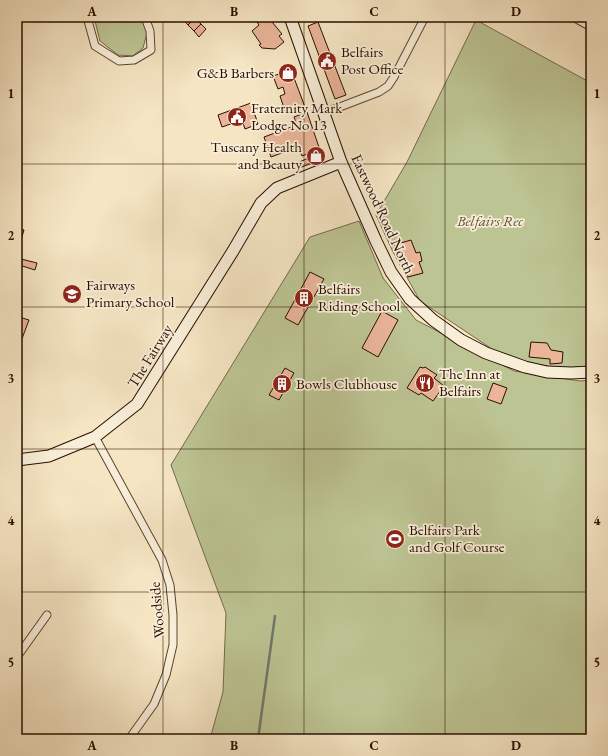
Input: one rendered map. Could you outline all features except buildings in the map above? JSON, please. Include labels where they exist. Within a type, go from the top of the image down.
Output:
[{"type":"street","points":[[87,17],[95,46],[119,61],[134,60],[151,50],[150,31],[145,17]]},
{"type":"street","name":"Eastwood Road North","points":[[290,17],[341,162],[391,272],[410,299],[433,320],[461,340],[486,353],[525,368],[547,372],[591,372]]},
{"type":"street","points":[[324,113],[379,92],[388,86],[425,17]]},
{"type":"street","points":[[573,17],[591,27]]},
{"type":"street","name":"The Fairway","points":[[17,460],[49,456],[95,437],[137,404],[261,203],[277,188],[341,162]]},
{"type":"street","name":"Woodside","points":[[95,437],[162,560],[170,584],[173,615],[173,645],[166,676],[154,704],[129,739]]},
{"type":"street","points":[[17,658],[47,615]]},
{"type":"green space","points":[[94,17],[142,17],[147,33],[143,48],[133,56],[118,55],[100,41]]},
{"type":"green space","name":"Belfairs Rec","points":[[476,20],[591,83],[591,365],[572,369],[510,361],[420,301],[393,252],[376,215],[407,162]]},
{"type":"green space","name":"Belfairs Park and Golf Course","points":[[359,221],[383,278],[416,320],[514,371],[580,381],[591,380],[591,739],[210,739],[223,692],[226,613],[171,465],[310,237]]},
{"type":"waterway","points":[[258,739],[275,616]]},
{"type":"place","name":"Belfairs Post Office","points":[[327,61]]},
{"type":"place","name":"G&B Barbers","points":[[288,73]]},
{"type":"place","name":"Fraternity Mark Lodge No 13","points":[[237,117]]},
{"type":"place","name":"Tuscany Health and Beauty","points":[[316,156]]},
{"type":"place","name":"Fairways Primary School","points":[[72,294]]},
{"type":"place","name":"Belfairs Riding School","points":[[304,298]]},
{"type":"place","name":"The Inn at Belfairs","points":[[425,383]]},
{"type":"place","name":"Bowls Clubhouse","points":[[282,384]]},
{"type":"place","name":"Belfairs Park and Golf Course","points":[[395,539]]}]
